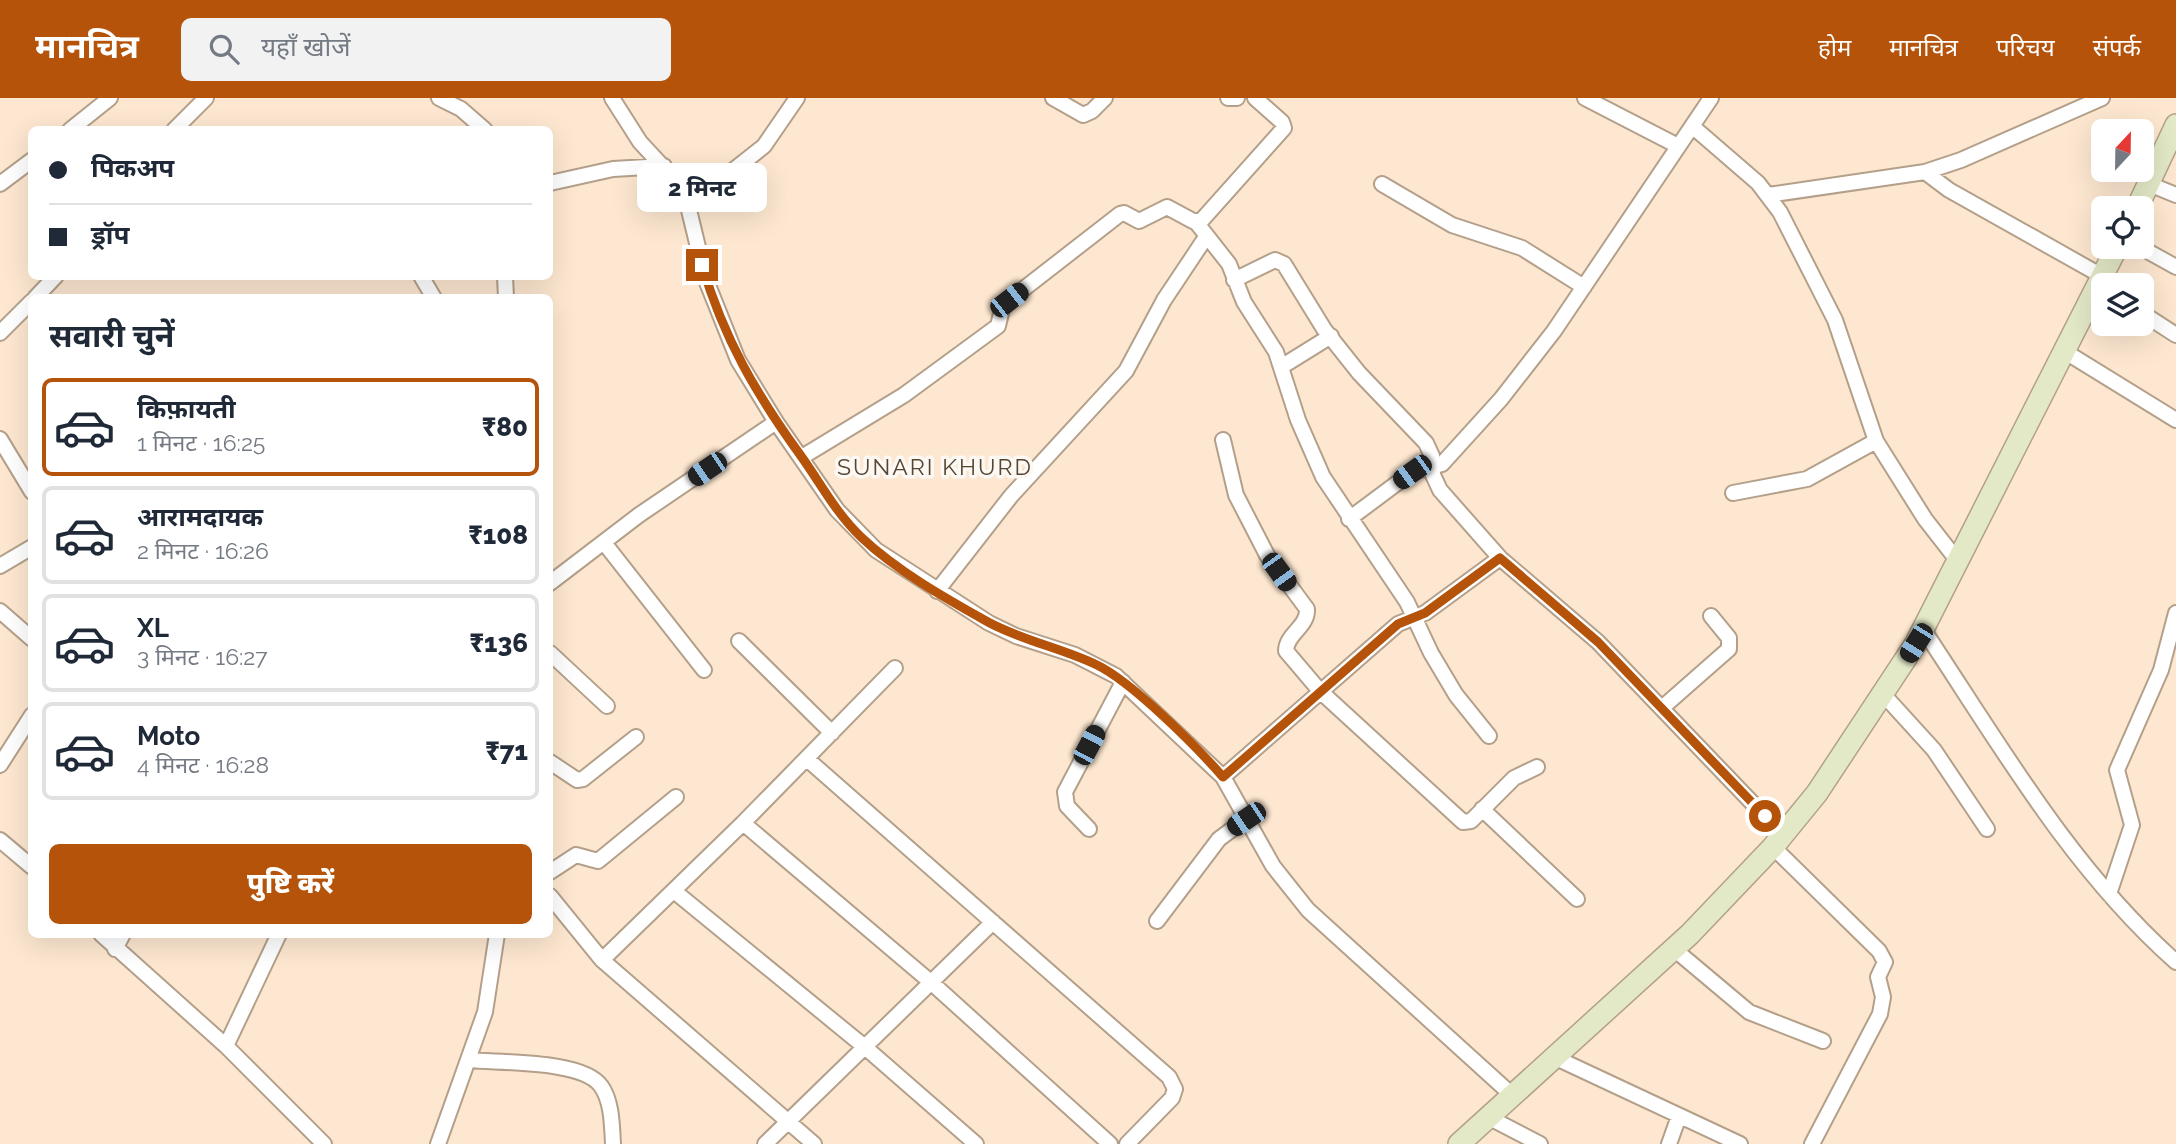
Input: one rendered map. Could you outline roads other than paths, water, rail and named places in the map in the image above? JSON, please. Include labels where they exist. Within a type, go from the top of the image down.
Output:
[{"type":"street","points":[[75,126],[110,98]]},
{"type":"street","points":[[178,126],[206,98]]},
{"type":"street","points":[[439,98],[461,109],[480,126]]},
{"type":"street","points":[[612,98],[640,142],[678,183],[688,206],[697,250],[716,304],[750,382],[837,510],[860,536],[937,591],[1003,630],[1075,655],[1108,671],[1123,682],[1223,777],[1273,866],[1308,910],[1512,1095]]},
{"type":"street","points":[[688,206],[764,146],[797,98]]},
{"type":"street","points":[[1053,98],[1083,115],[1092,111],[1105,98]]},
{"type":"street","points":[[1228,98],[1237,98]]},
{"type":"street","points":[[1196,222],[1201,221],[1284,128],[1282,122],[1255,98]]},
{"type":"street","points":[[1585,98],[1678,146]]},
{"type":"street","points":[[1349,519],[1412,472],[1433,469],[1446,461],[1501,400],[1584,287],[1711,98]]},
{"type":"street","points":[[1768,195],[1925,172],[1961,160],[2102,98]]},
{"type":"street","points":[[2143,196],[2176,125]]},
{"type":"street","points":[[1692,126],[1749,174],[1768,195],[1835,320],[1876,441],[1925,519],[1957,560]]},
{"type":"street","points":[[0,184],[28,163]]},
{"type":"street","points":[[553,182],[613,169],[664,166]]},
{"type":"street","points":[[1925,172],[1949,190],[2091,277]]},
{"type":"street","points":[[1382,184],[1452,225],[1522,248],[1584,287]]},
{"type":"street","points":[[2149,184],[2176,195]]},
{"type":"street","points":[[802,457],[904,395],[998,326],[1003,305],[1120,214],[1125,213],[1139,221],[1167,207],[1196,222],[1229,264],[1244,302],[1276,352],[1309,449],[1349,519],[1416,617],[1449,683],[1489,736]]},
{"type":"street","points":[[937,591],[1011,496],[1126,371],[1164,300],[1206,237]]},
{"type":"street","points":[[2154,255],[2176,267]]},
{"type":"street","points":[[1234,280],[1279,260],[1284,264],[1359,373],[1423,439],[1431,452],[1440,490],[1500,558],[1578,624],[1663,707],[1778,841],[1880,951],[1885,962],[1878,977],[1883,997],[1880,1014],[1812,1144]]},
{"type":"street","points":[[38,294],[52,280]]},
{"type":"street","points":[[1459,1144],[1674,949],[1778,841],[1817,793],[1884,694],[1923,629],[2091,301]]},
{"type":"street","points":[[0,333],[28,304]]},
{"type":"street","points":[[2154,321],[2176,335]]},
{"type":"street","points":[[1281,367],[1331,336]]},
{"type":"street","points":[[2064,351],[2176,420]]},
{"type":"street","points":[[553,581],[605,544],[639,515],[776,422]]},
{"type":"street","points":[[0,439],[28,485]]},
{"type":"street","points":[[1223,440],[1236,495],[1267,555],[1307,609],[1306,620],[1288,640],[1286,651],[1320,691],[1459,820],[1467,823],[1514,778],[1536,767]]},
{"type":"street","points":[[1733,493],[1807,479],[1876,441]]},
{"type":"street","points":[[605,544],[704,670]]},
{"type":"street","points":[[0,566],[28,549]]},
{"type":"street","points":[[1223,777],[1398,624],[1416,617],[1500,558]]},
{"type":"street","points":[[0,611],[28,636]]},
{"type":"street","points":[[2109,894],[2132,825],[2117,770],[2161,670],[2176,613]]},
{"type":"street","points":[[1663,707],[1728,649],[1730,640],[1712,616]]},
{"type":"street","points":[[1923,629],[2041,808],[2109,894],[2176,962]]},
{"type":"street","points":[[739,641],[832,733]]},
{"type":"street","points":[[553,656],[607,706]]},
{"type":"street","points":[[601,960],[743,823],[895,668]]},
{"type":"street","points":[[1089,829],[1067,806],[1065,792],[1123,682]]},
{"type":"street","points":[[1884,694],[1934,750],[1987,829]]},
{"type":"street","points":[[0,765],[28,721]]},
{"type":"street","points":[[553,763],[580,780],[636,737]]},
{"type":"street","points":[[807,759],[1171,1080],[1176,1091],[1172,1098],[1127,1144]]},
{"type":"street","points":[[553,870],[576,855],[598,860],[676,797]]},
{"type":"street","points":[[1482,809],[1577,899]]},
{"type":"street","points":[[1157,921],[1219,839],[1246,819]]},
{"type":"street","points":[[743,823],[933,984],[1110,1144]]},
{"type":"street","points":[[0,840],[28,864]]},
{"type":"street","points":[[674,891],[866,1048],[976,1144]]},
{"type":"street","points":[[553,900],[601,960],[814,1144]]},
{"type":"street","points":[[765,1144],[933,984],[993,922]]},
{"type":"street","points":[[105,938],[226,1046],[324,1144]]},
{"type":"street","points":[[115,949],[121,938]]},
{"type":"street","points":[[226,1046],[277,938]]},
{"type":"street","points":[[438,1144],[470,1060],[489,996],[496,938]]},
{"type":"street","points":[[1674,949],[1749,1012],[1823,1041]]},
{"type":"street","points":[[1554,1057],[1740,1144]]},
{"type":"street","points":[[470,1060],[567,1068],[590,1076],[604,1091],[613,1144]]},
{"type":"street","points":[[1668,1144],[1679,1116]]},
{"type":"street","points":[[1488,1117],[1540,1144]]},
{"type":"district","name":"SUNARI KHURD","points":[[935,467]]}]
